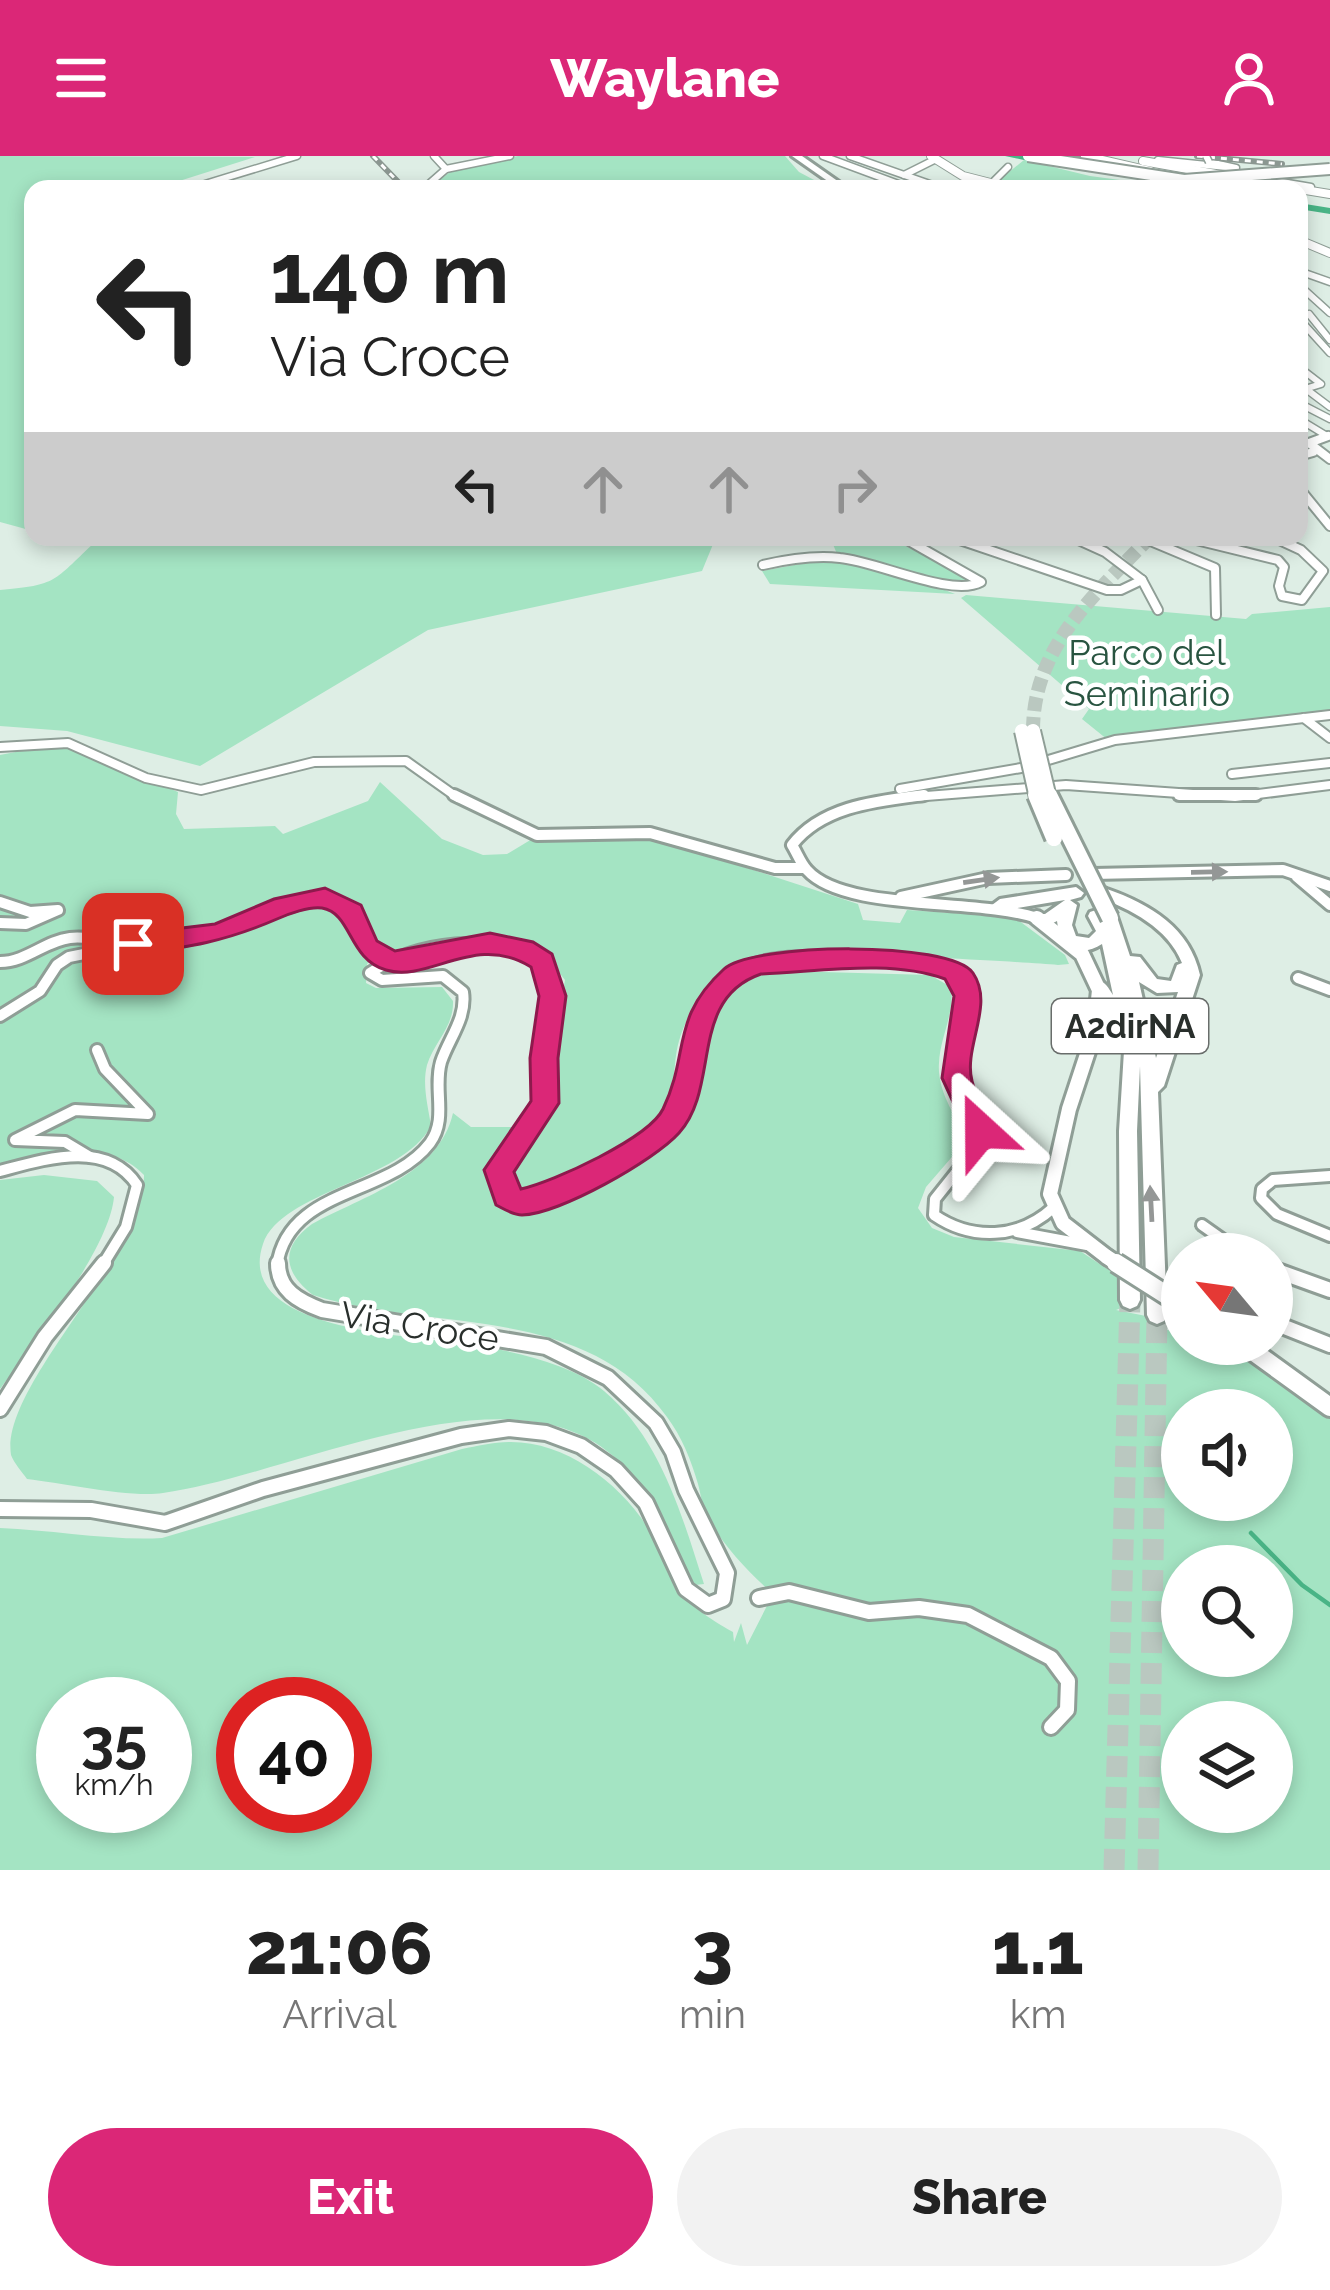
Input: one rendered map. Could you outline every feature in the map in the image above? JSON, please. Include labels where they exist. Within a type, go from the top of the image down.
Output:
[{"type":"highway","points":[[1028,156],[1178,180]]},
{"type":"highway","points":[[1042,156],[1219,173],[1330,167]]},
{"type":"highway","points":[[1106,156],[1145,168]]},
{"type":"highway","points":[[799,159],[828,180]]},
{"type":"highway","points":[[799,159],[828,180]]},
{"type":"highway","points":[[1194,180],[1330,167]]},
{"type":"highway","name":"A2dirNA","points":[[1028,731],[1051,805],[1142,1023],[1151,1104],[1157,1315]]},
{"type":"highway","points":[[1105,895],[1150,914],[1187,955],[1192,975],[1168,1038],[1151,1104]]},
{"type":"highway","points":[[1051,898],[1036,912],[1037,918],[1047,920],[1075,900]]},
{"type":"highway","points":[[1075,900],[1064,925],[1070,940],[1092,944],[1102,924]]},
{"type":"highway","points":[[1000,905],[1075,900]]},
{"type":"highway","points":[[1102,924],[1142,977],[1163,988],[1178,986],[1183,978],[1169,935]]},
{"type":"highway","points":[[1087,961],[1102,924]]},
{"type":"highway","name":"A2dirNA","points":[[1102,924],[1133,1048],[1128,1131]]},
{"type":"highway","points":[[1098,986],[1118,1021],[1122,1047],[1120,1114],[1128,1131],[1130,1300]]},
{"type":"highway","points":[[1095,1039],[1108,1032],[1122,1047]]},
{"type":"main road","points":[[1119,156],[1244,180]]},
{"type":"main road","points":[[934,158],[981,180]]},
{"type":"main road","points":[[1145,168],[1162,166],[1197,180]]},
{"type":"main road","points":[[1226,180],[1238,179]]},
{"type":"main road","points":[[1037,918],[1070,940],[1087,961],[1102,1012],[1053,1168],[1049,1184],[1053,1208],[1091,1246],[1161,1292]]},
{"type":"main road","points":[[1272,1365],[1330,1407]]},
{"type":"street","points":[[218,180],[297,156]]},
{"type":"street","points":[[434,156],[446,170]]},
{"type":"street","points":[[434,180],[446,170],[510,156]]},
{"type":"street","points":[[825,156],[888,180]]},
{"type":"street","points":[[850,156],[917,180]]},
{"type":"street","points":[[1133,156],[1162,166],[1247,180]]},
{"type":"street","points":[[904,176],[934,158]]},
{"type":"street","points":[[1162,166],[1236,167],[1207,159]]},
{"type":"street","points":[[948,168],[958,160]]},
{"type":"street","points":[[1001,180],[1008,167]]},
{"type":"street","points":[[1192,170],[1200,180]]},
{"type":"street","points":[[1309,295],[1328,307]]},
{"type":"street","points":[[1328,307],[1309,314],[1330,340]]},
{"type":"street","points":[[1308,329],[1330,353]]},
{"type":"street","points":[[1308,374],[1330,391]]},
{"type":"street","points":[[1308,386],[1321,384]]},
{"type":"street","points":[[1329,437],[1309,443],[1330,461]]},
{"type":"street","points":[[1308,448],[1330,461]]},
{"type":"street","points":[[1308,453],[1313,452]]},
{"type":"street","points":[[1308,499],[1330,526]]},
{"type":"street","points":[[763,565],[787,559],[852,557],[959,587],[981,582],[968,571],[912,546]]},
{"type":"street","points":[[977,546],[1107,590],[1121,590],[1142,580]]},
{"type":"street","points":[[1092,546],[1142,580],[1158,610]]},
{"type":"street","points":[[1165,546],[1215,568],[1216,615]]},
{"type":"street","points":[[1221,546],[1278,560],[1284,567],[1279,586],[1282,596],[1302,600],[1323,571],[1292,546]]},
{"type":"street","points":[[1045,761],[1115,740],[1330,716]]},
{"type":"street","points":[[1304,718],[1330,738]]},
{"type":"street","points":[[0,747],[68,743],[146,778],[201,790],[314,762],[406,761],[464,802],[537,835],[650,833],[775,868],[804,868],[857,894],[1000,905],[1037,918]]},
{"type":"street","points":[[1232,773],[1330,763]]},
{"type":"street","points":[[900,789],[1021,768]]},
{"type":"street","points":[[1265,772],[1280,791]]},
{"type":"street","points":[[804,868],[794,847],[802,825],[876,802],[1071,784],[1220,797],[1330,784]]},
{"type":"street","points":[[1093,874],[1283,870],[1330,886]]},
{"type":"street","points":[[1283,870],[1317,890],[1330,905]]},
{"type":"street","points":[[898,899],[910,892],[980,880],[1066,875]]},
{"type":"street","points":[[0,962],[14,962],[69,938],[146,945],[218,934],[283,906],[325,898],[352,912],[367,948],[392,962],[490,943],[523,949],[542,961],[552,996],[544,1058],[545,1103],[499,1170],[506,1196],[519,1202],[561,1189],[635,1150],[669,1124],[679,1108],[698,1024],[709,1003],[738,971],[761,964],[866,960],[943,965],[967,988],[956,1078],[978,1121],[982,1140],[931,1208],[952,1227],[1091,1246]]},
{"type":"street","points":[[0,902],[30,912],[58,910],[26,924],[0,923]]},
{"type":"street","points":[[0,1016],[40,992],[57,965],[69,957],[104,950],[144,952],[181,937]]},
{"type":"street","name":"Via Croce","points":[[0,1509],[91,1510],[165,1523],[263,1489],[460,1436],[509,1429],[546,1433],[581,1446],[616,1470],[646,1503],[686,1589],[707,1604],[723,1599],[728,1573],[700,1522],[673,1452],[656,1423],[608,1378],[546,1347],[330,1313],[305,1305],[284,1289],[277,1273],[278,1249],[289,1228],[409,1160],[437,1134],[439,1076],[464,1013],[465,994],[457,982],[435,975],[390,982],[373,979],[370,974],[376,967],[392,962]]},
{"type":"street","points":[[1298,978],[1330,990]]},
{"type":"street","points":[[0,1409],[47,1335],[109,1253],[136,1199],[133,1175],[65,1142],[15,1140],[74,1110],[147,1115],[148,1110],[113,1082],[96,1058],[97,1050]]},
{"type":"street","points":[[0,1172],[47,1159],[90,1156]]},
{"type":"street","points":[[1330,1176],[1273,1180],[1262,1189],[1262,1198],[1277,1214],[1330,1236]]},
{"type":"street","points":[[1008,1232],[1040,1223],[1053,1208]]},
{"type":"street","points":[[1202,1226],[1212,1233]]},
{"type":"street","points":[[1293,1277],[1330,1290]]},
{"type":"street","points":[[1293,1330],[1330,1345]]},
{"type":"street","points":[[759,1598],[789,1592],[854,1610],[935,1609],[992,1624],[1051,1658],[1068,1681],[1067,1709],[1051,1727]]},
{"type":"green space","points":[[0,156],[255,157],[182,180],[24,180],[24,529],[0,522]]},
{"type":"green space","points":[[518,156],[785,156],[814,180],[440,180],[454,169]]},
{"type":"green space","points":[[1024,160],[1120,180],[999,180]]},
{"type":"green space","points":[[91,546],[712,546],[702,571],[428,630],[200,766],[67,731],[0,726],[0,590],[33,586],[70,566]]},
{"type":"green space","points":[[834,546],[905,546],[975,582],[942,581],[837,554]]},
{"type":"green space","points":[[821,560],[905,574],[955,594],[770,584],[762,571]]},
{"type":"green space","name":"Parco del Seminario","points":[[961,598],[1246,619],[1252,614],[1330,607],[1330,714],[1108,740],[1082,719],[1089,709],[1079,700],[1084,687],[1064,687]]},
{"type":"green space","points":[[62,743],[178,792],[176,814],[184,829],[275,826],[283,834],[368,801],[380,782],[442,839],[483,855],[507,854],[532,839],[626,835],[686,848],[858,904],[863,920],[900,923],[907,910],[1014,917],[1065,955],[1069,964],[836,956],[752,961],[730,968],[698,1000],[682,1031],[671,1096],[657,1122],[627,1144],[532,1188],[513,1186],[508,1175],[556,1100],[553,1047],[565,980],[545,959],[502,940],[453,942],[376,957],[367,964],[366,983],[376,988],[442,987],[453,1001],[426,1073],[431,1126],[395,1160],[316,1198],[274,1226],[263,1244],[261,1274],[276,1297],[304,1314],[380,1333],[510,1352],[561,1367],[604,1391],[624,1410],[655,1455],[704,1584],[695,1585],[683,1569],[649,1501],[612,1455],[567,1430],[514,1420],[456,1422],[395,1433],[163,1493],[115,1492],[27,1479],[11,1455],[14,1426],[27,1393],[122,1243],[138,1207],[144,1175],[130,1163],[95,1152],[56,1152],[0,1164],[0,755]]},
{"type":"green space","points":[[788,972],[930,975],[951,987],[939,1073],[964,1143],[926,1187],[918,1208],[932,1228],[954,1237],[1080,1251],[1121,1278],[1124,1307],[1116,1310],[1146,1316],[1149,1328],[1161,1329],[1161,1365],[1263,1365],[1330,1412],[1330,1870],[0,1870],[0,1528],[162,1538],[462,1449],[503,1442],[532,1444],[575,1460],[614,1487],[645,1523],[684,1595],[733,1632],[734,1642],[741,1623],[747,1645],[773,1594],[715,1529],[677,1433],[633,1380],[594,1355],[550,1338],[313,1295],[296,1277],[289,1260],[294,1242],[312,1224],[416,1168],[445,1134],[453,1113],[471,1127],[519,1127],[487,1169],[494,1196],[508,1210],[552,1205],[604,1180],[654,1149],[683,1123],[712,1020],[734,987],[753,976]]},
{"type":"green space","points":[[44,1175],[97,1181],[114,1197],[99,1243],[84,1269],[0,1389],[0,1180]]},
{"type":"waterway","points":[[1010,156],[1047,162]]},
{"type":"waterway","points":[[1308,207],[1330,211]]},
{"type":"waterway","points":[[1251,1533],[1302,1585],[1330,1605]]},
{"type":"tunnel","points":[[1033,731],[1036,701],[1056,648],[1089,601],[1141,546]]},
{"type":"tunnel","points":[[1114,1870],[1130,1300]]},
{"type":"tunnel","points":[[1148,1870],[1157,1315]]},
{"type":"railway","points":[[373,156],[396,180]]},
{"type":"railway","points":[[1197,156],[1282,164]]},
{"type":"route","points":[[133,944],[218,934],[283,906],[325,898],[352,912],[367,948],[392,962],[490,943],[523,949],[542,961],[552,996],[544,1058],[545,1103],[540,1117],[499,1170],[506,1196],[519,1202],[547,1197],[635,1150],[669,1124],[679,1108],[698,1024],[726,981],[752,965],[866,960],[931,963],[954,971],[967,988],[956,1078],[981,1131]]}]
